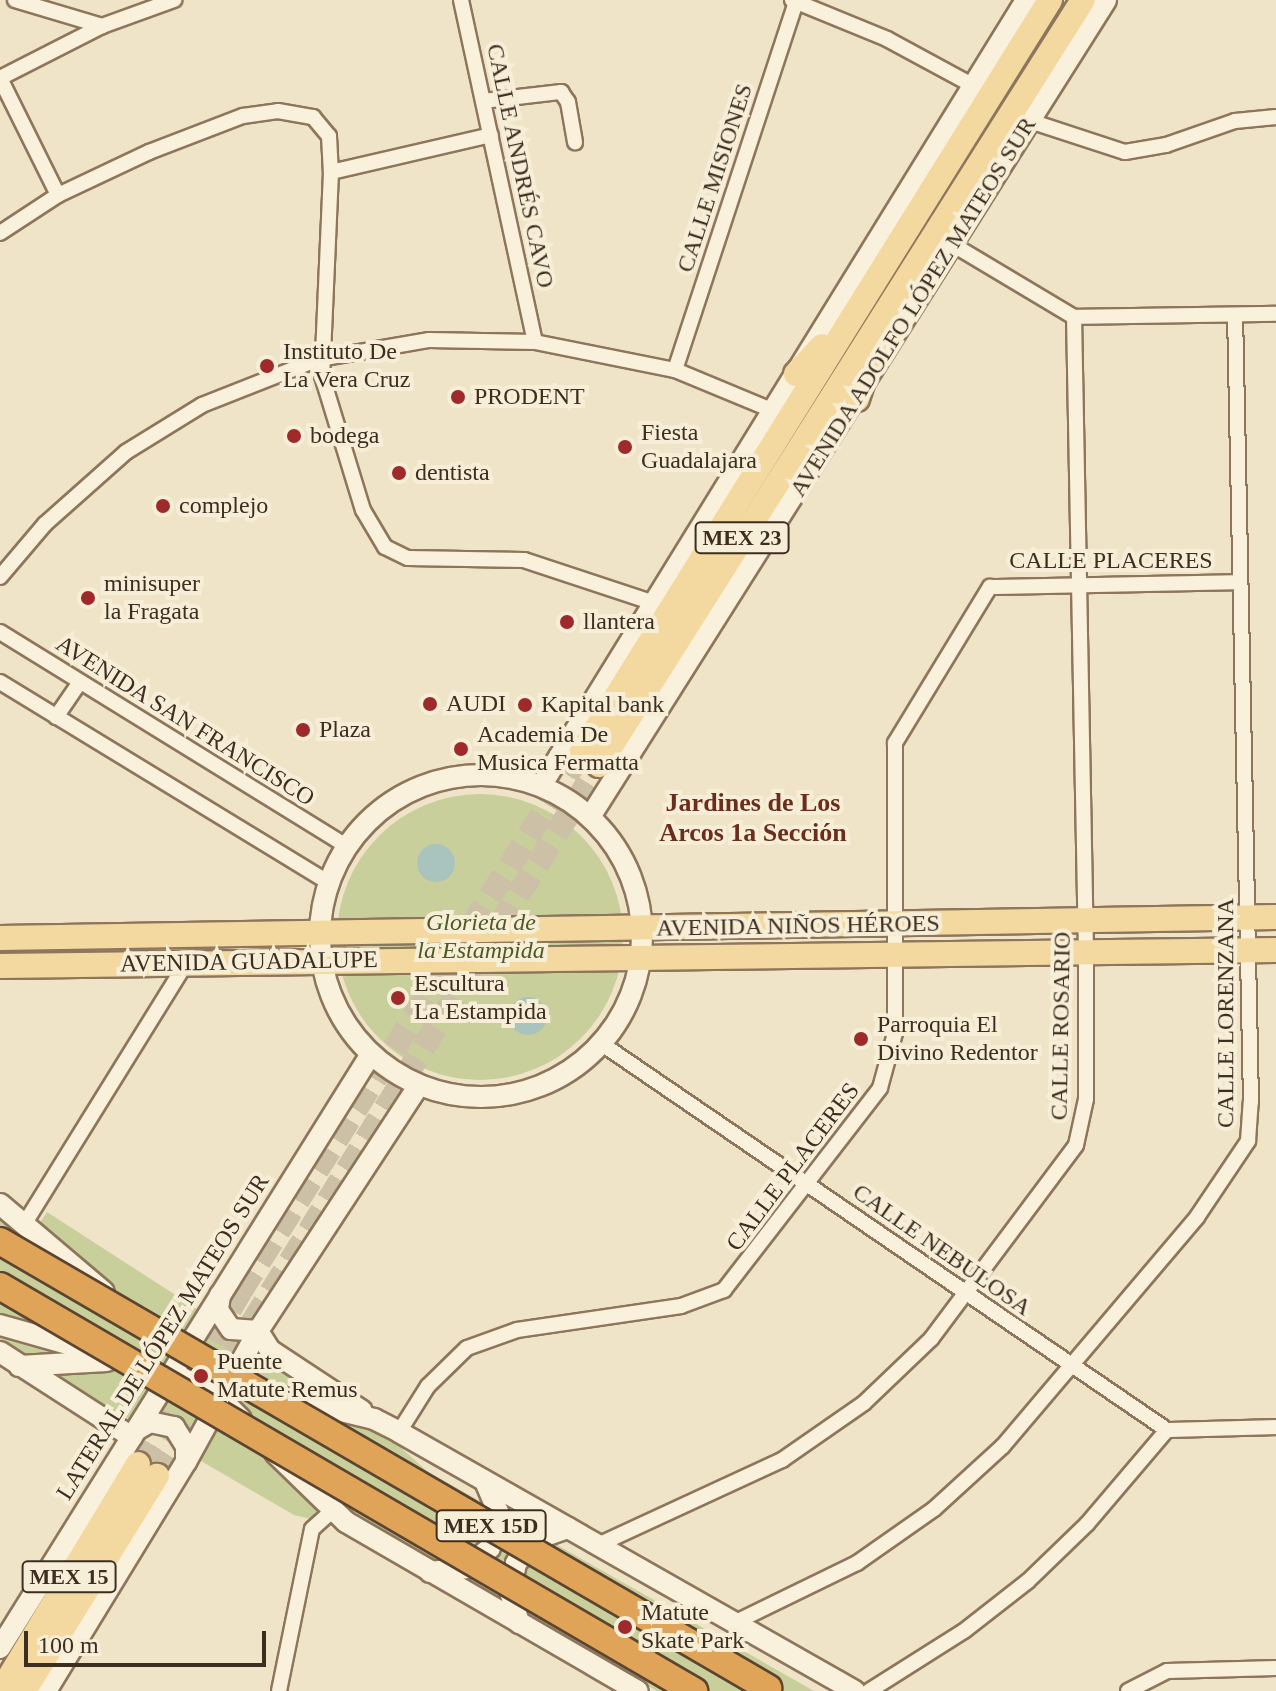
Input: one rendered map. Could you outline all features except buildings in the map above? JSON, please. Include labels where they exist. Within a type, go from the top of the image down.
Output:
[{"type":"highway","name":"MEX 15D","points":[[0,1241],[768,1688]]},
{"type":"highway","name":"MEX 15D","points":[[0,1286],[694,1691]]},
{"type":"main road","points":[[541,786],[1026,0]]},
{"type":"main road","name":"AVENIDA ADOLFO LÓPEZ MATEOS SUR","points":[[1050,0],[864,299],[590,759],[886,311],[1083,0]]},
{"type":"main road","name":"AVENIDA ADOLFO LÓPEZ MATEOS SUR","points":[[590,817],[857,399],[1106,0]]},
{"type":"main road","points":[[796,374],[864,299]]},
{"type":"main road","points":[[857,399],[886,311]]},
{"type":"main road","points":[[487,775],[541,786],[590,817],[615,845],[633,880],[642,929],[642,956],[628,1003],[602,1044],[557,1078],[503,1096],[446,1093],[419,1085],[371,1054],[350,1032],[330,995],[321,960],[320,935],[328,882],[346,846],[384,807],[433,782],[487,775]]},
{"type":"main road","name":"AVENIDA NIÑOS HÉROES","points":[[320,935],[1276,917]]},
{"type":"main road","name":"AVENIDA GUADALUPE","points":[[0,938],[320,935]]},
{"type":"main road","name":"AVENIDA NIÑOS HÉROES","points":[[642,956],[1276,950]]},
{"type":"main road","name":"AVENIDA GUADALUPE","points":[[0,966],[642,956]]},
{"type":"main road","name":"LATERAL DE LÓPEZ MATEOS SUR","points":[[0,1648],[134,1434],[174,1364],[371,1054]]},
{"type":"main road","points":[[46,1691],[186,1462],[258,1331],[419,1085]]},
{"type":"main road","points":[[0,1204],[25,1223],[174,1364],[225,1392],[374,1419]]},
{"type":"main road","points":[[220,1295],[218,1310],[226,1324],[238,1331],[258,1331]]},
{"type":"main road","points":[[0,1325],[127,1360]]},
{"type":"main road","points":[[258,1331],[270,1350],[374,1419],[855,1691]]},
{"type":"main road","points":[[0,1352],[134,1434],[150,1422],[174,1427],[186,1446],[186,1462]]},
{"type":"main road","points":[[19,1366],[127,1360],[174,1364]]},
{"type":"main road","points":[[225,1392],[332,1511],[430,1572],[637,1691]]},
{"type":"main road","name":"MEX 15","points":[[1,1691],[148,1470],[24,1691]]},
{"type":"main road","points":[[430,1572],[466,1568],[490,1548],[498,1512],[485,1482]]},
{"type":"main road","points":[[519,1623],[510,1592],[516,1563],[539,1538],[568,1528]]},
{"type":"street","points":[[15,0],[53,5],[102,26]]},
{"type":"street","points":[[58,195],[0,78],[102,26],[174,0]]},
{"type":"street","name":"CALLE ANDRÉS CAVO","points":[[461,0],[535,342]]},
{"type":"street","points":[[795,0],[887,39],[974,86]]},
{"type":"street","name":"CALLE MISIONES","points":[[675,370],[795,0]]},
{"type":"street","points":[[483,101],[561,92],[568,102],[575,142]]},
{"type":"street","points":[[0,233],[58,195],[176,142],[243,116],[278,111],[300,112],[324,126],[331,172],[319,359],[363,510],[385,547],[408,558],[524,560],[654,603]]},
{"type":"street","points":[[1030,121],[1125,152],[1166,145],[1235,121],[1276,117]]},
{"type":"street","points":[[331,172],[491,135]]},
{"type":"street","points":[[952,244],[1074,317],[1276,314]]},
{"type":"street","name":"CALLE LORENZANA","points":[[736,1622],[857,1563],[934,1509],[1003,1446],[1216,1193],[1248,1141],[1248,918],[1235,315]]},
{"type":"street","name":"CALLE ROSARIO","points":[[598,1545],[617,1532],[755,1474],[830,1430],[909,1362],[966,1293],[1080,1134],[1086,1099],[1086,952],[1074,317]]},
{"type":"street","points":[[0,577],[45,524],[126,452],[202,405],[319,359],[429,340],[535,342],[675,370],[774,411]]},
{"type":"street","name":"CALLE PLACERES","points":[[399,1432],[428,1386],[467,1348],[517,1330],[681,1306],[724,1290],[808,1184],[888,1072],[895,1033],[892,769],[900,728],[990,587],[1240,582]]},
{"type":"street","name":"AVENIDA SAN FRANCISCO","points":[[0,632],[346,846]]},
{"type":"street","points":[[0,682],[328,882]]},
{"type":"street","points":[[56,717],[80,682]]},
{"type":"street","points":[[25,1223],[186,963]]},
{"type":"street","name":"CALLE NEBULOSA","points":[[602,1044],[1167,1430]]},
{"type":"street","points":[[869,1691],[964,1631],[1028,1581],[1096,1514],[1167,1430],[1276,1427]]},
{"type":"street","points":[[279,1691],[312,1529],[332,1511]]},
{"type":"street","points":[[1128,1691],[1167,1671],[1276,1668]]},
{"type":"green space","name":"Glorieta de la Estampida","points":[[480,794],[508,797],[535,805],[571,826],[591,846],[617,895],[623,937],[620,965],[612,992],[591,1028],[571,1048],[522,1074],[480,1080],[452,1077],[425,1069],[389,1048],[369,1028],[343,979],[337,937],[340,909],[348,882],[369,846],[389,826],[438,800]]},
{"type":"green space","points":[[47,1212],[372,1422],[427,1471],[814,1691],[657,1691],[396,1539],[294,1515],[0,1344],[0,1221],[28,1241]]},
{"type":"water","points":[[436,844],[450,849],[455,863],[450,877],[436,882],[422,877],[417,863],[422,849]]},
{"type":"water","points":[[528,997],[542,1002],[547,1016],[542,1030],[528,1035],[514,1030],[509,1016],[514,1002]]},
{"type":"tunnel","points":[[138,1464],[240,1292],[581,753]]},
{"type":"tunnel","points":[[157,1476],[599,765]]},
{"type":"place","name":"Instituto De La Vera Cruz","points":[[267,366]]},
{"type":"place","name":"PRODENT","points":[[458,397]]},
{"type":"place","name":"bodega","points":[[294,436]]},
{"type":"place","name":"Fiesta Guadalajara","points":[[625,447]]},
{"type":"place","name":"dentista","points":[[399,473]]},
{"type":"place","name":"complejo","points":[[163,506]]},
{"type":"place","name":"minisuper la Fragata","points":[[88,598]]},
{"type":"place","name":"llantera","points":[[567,622]]},
{"type":"place","name":"AUDI","points":[[430,704]]},
{"type":"place","name":"Kapital bank","points":[[525,705]]},
{"type":"place","name":"Plaza","points":[[303,730]]},
{"type":"place","name":"Academia De Musica Fermatta","points":[[461,749]]},
{"type":"place","name":"Escultura La Estampida","points":[[398,998]]},
{"type":"place","name":"Parroquia El Divino Redentor","points":[[861,1039]]},
{"type":"place","name":"Puente Matute Remus","points":[[201,1376]]},
{"type":"place","name":"Matute Skate Park","points":[[625,1627]]},
{"type":"district","name":"Jardines de Los Arcos 1a Sección","points":[[753,818]]}]
